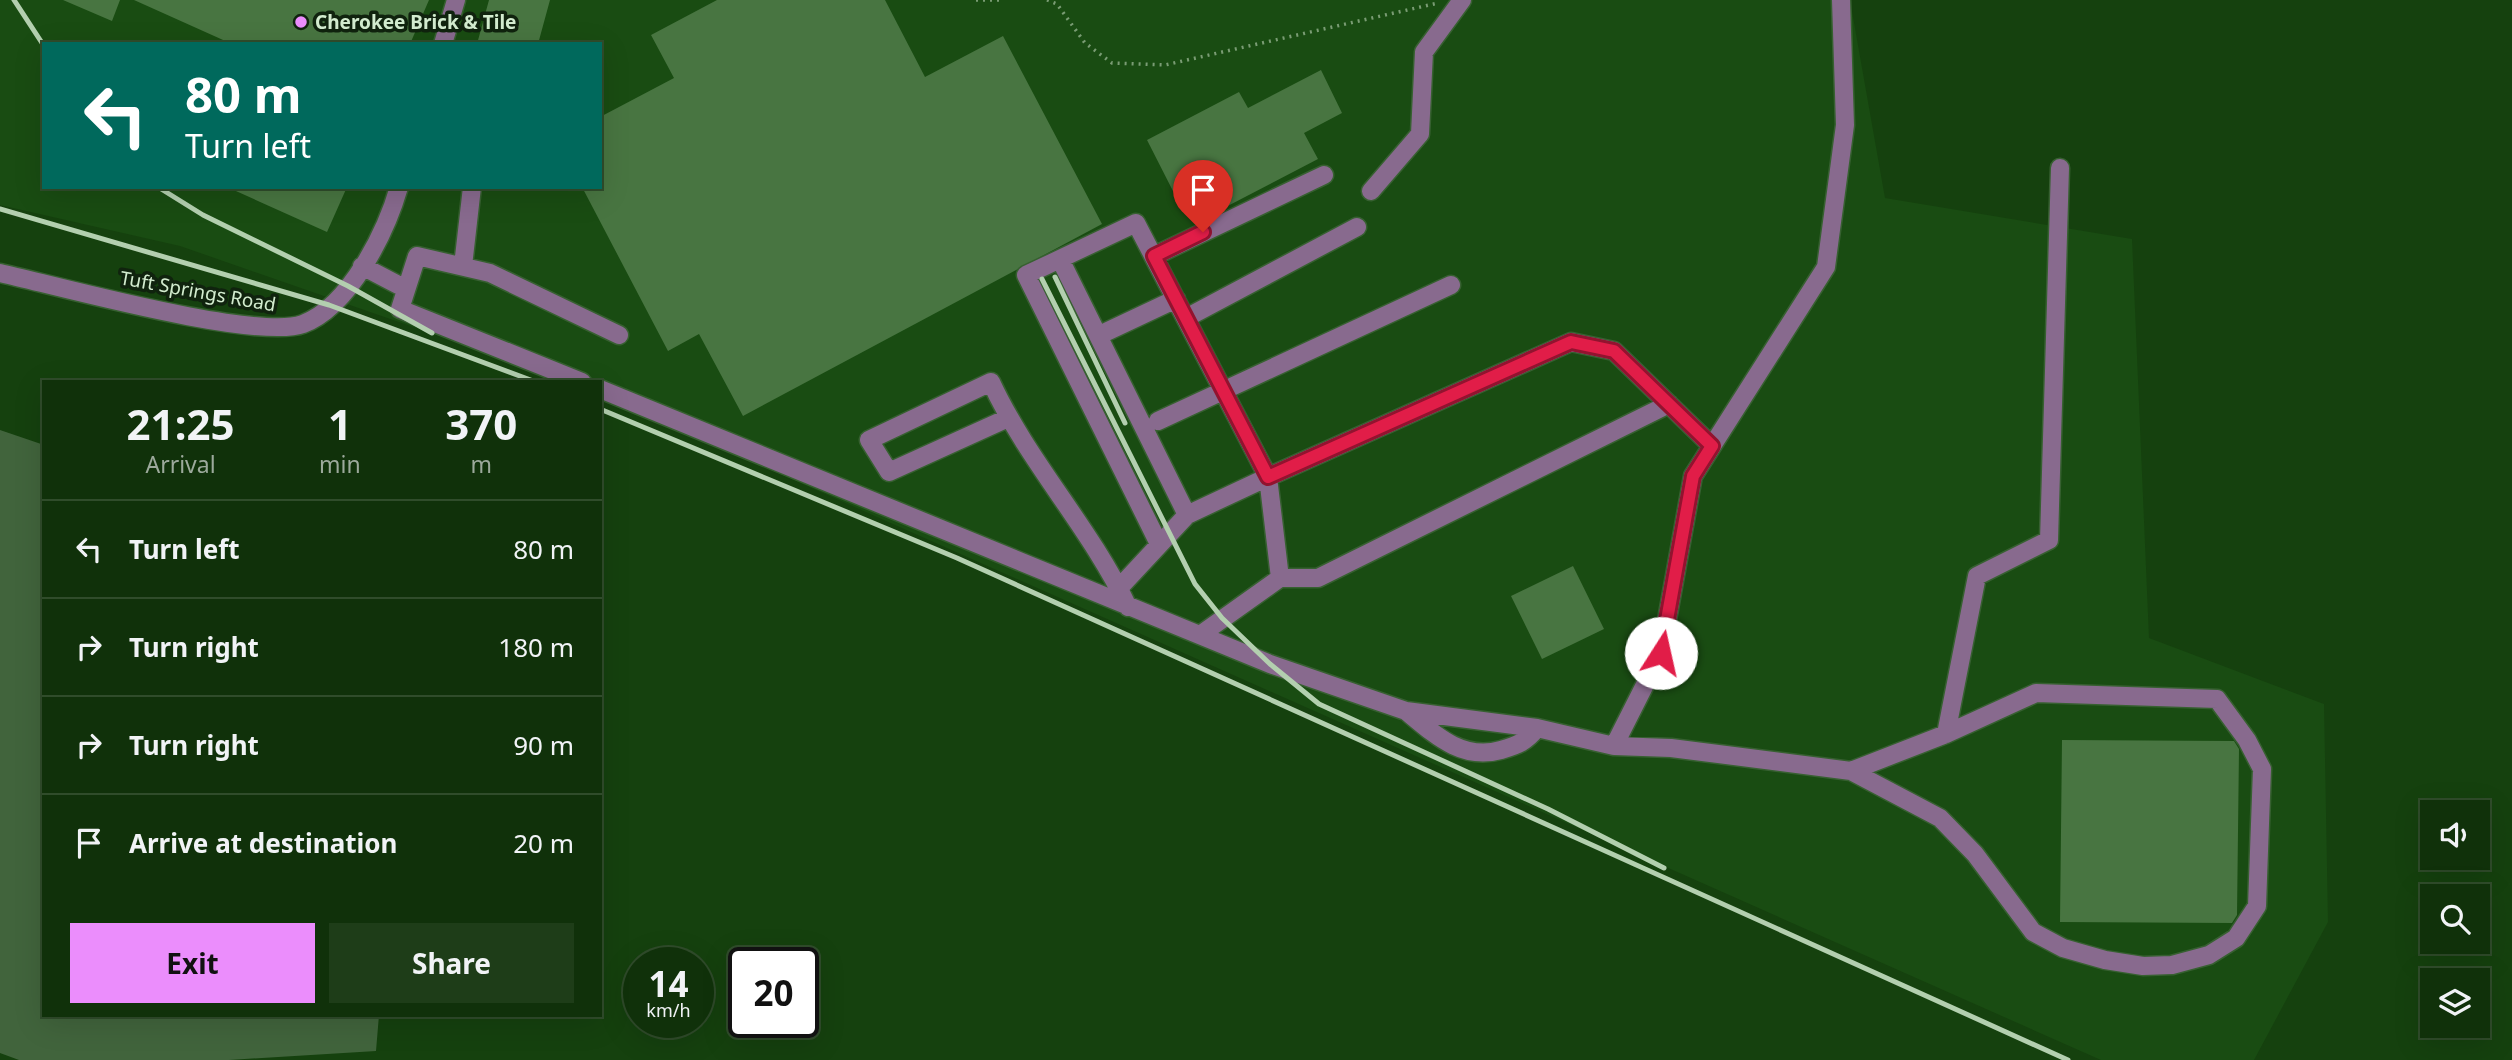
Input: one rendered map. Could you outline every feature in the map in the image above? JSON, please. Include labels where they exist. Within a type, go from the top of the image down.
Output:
[{"type":"street","points":[[444,42],[456,0]]},
{"type":"street","points":[[1371,191],[1420,134],[1424,52],[1462,0]]},
{"type":"street","points":[[1614,746],[1661,653],[1693,476],[1826,267],[1845,125],[1840,0]]},
{"type":"street","points":[[1946,734],[1977,576],[2049,540],[2060,168]]},
{"type":"street","points":[[1154,256],[1324,174]]},
{"type":"street","name":"Tuft Springs Road","points":[[0,273],[213,319],[287,328],[306,323],[326,309],[362,266],[382,236],[398,189]]},
{"type":"street","points":[[463,267],[472,189]]},
{"type":"street","points":[[1159,544],[1026,275],[1136,223],[1268,477],[1280,578]]},
{"type":"street","points":[[1186,318],[1357,227]]},
{"type":"street","points":[[577,380],[400,309],[416,256],[490,273],[619,335]]},
{"type":"street","points":[[1060,258],[1187,515]]},
{"type":"street","points":[[362,266],[406,289]]},
{"type":"street","points":[[1158,421],[1451,285]]},
{"type":"street","points":[[1106,332],[1176,299]]},
{"type":"street","points":[[1119,587],[1187,515],[1571,342],[1614,351],[1712,446]]},
{"type":"street","points":[[1008,418],[888,471],[869,440],[991,383],[1008,418],[1107,565],[1128,607]]},
{"type":"street","points":[[602,390],[1270,664],[1406,711],[1537,728],[1614,746],[1671,748],[1850,771],[1940,817],[1975,854],[2033,932],[2063,947],[2105,960],[2143,966],[2172,965],[2209,955],[2236,938],[2257,906],[2262,769],[2247,740],[2217,699],[2036,693],[1946,734],[1850,771]]},
{"type":"street","points":[[1200,635],[1280,578],[1318,578],[1669,404]]},
{"type":"street","points":[[1406,711],[1450,746],[1484,755],[1525,743],[1537,728]]},
{"type":"path","points":[[976,0],[999,0]]},
{"type":"path","points":[[1047,0],[1056,4],[1085,44],[1112,63],[1165,65],[1450,0]]},
{"type":"shaded area","name":"Cherokee Brick & Tile","points":[[0,0],[1850,0],[1885,198],[2132,239],[2149,638],[2324,704],[2328,922],[2254,1060],[2101,1060],[602,395],[602,380],[566,380],[180,246],[0,205]]},
{"type":"shaded area","points":[[0,430],[42,444],[42,1017],[379,1017],[376,1051],[229,1060],[19,1060],[0,1053]]},
{"type":"building","points":[[63,0],[120,0],[112,21]]},
{"type":"building","name":"Cherokee Brick & Tile","points":[[134,0],[429,0],[411,42],[228,42]]},
{"type":"building","points":[[489,0],[550,0],[539,42],[478,42]]},
{"type":"building","points":[[717,0],[885,0],[925,77],[1003,36],[1102,224],[743,416],[699,334],[668,351],[583,189],[602,189],[602,116],[674,78],[651,35]]},
{"type":"building","points":[[1321,70],[1342,113],[1304,133],[1318,159],[1218,211],[1203,181],[1175,195],[1147,140],[1239,92],[1248,108]]},
{"type":"building","points":[[231,189],[346,189],[327,232]]},
{"type":"building","points":[[1573,566],[1604,629],[1542,659],[1511,596]]},
{"type":"building","points":[[2062,740],[2234,741],[2239,749],[2237,915],[2232,923],[2060,922]]},
{"type":"railway","points":[[14,0],[42,43]]},
{"type":"railway","points":[[161,189],[203,215],[348,286],[432,333]]},
{"type":"railway","points":[[0,209],[329,305],[531,380]]},
{"type":"railway","points":[[1055,277],[1125,423]]},
{"type":"railway","points":[[1042,279],[1195,584],[1222,618],[1270,664],[1319,704],[1548,809],[1664,868]]},
{"type":"railway","points":[[602,410],[957,558],[2068,1060]]},
{"type":"place","name":"Cherokee Brick & Tile","points":[[301,22]]},
{"type":"route","points":[[1203,232],[1154,256],[1268,477],[1571,342],[1614,351],[1712,446],[1693,476],[1661,653]]}]
